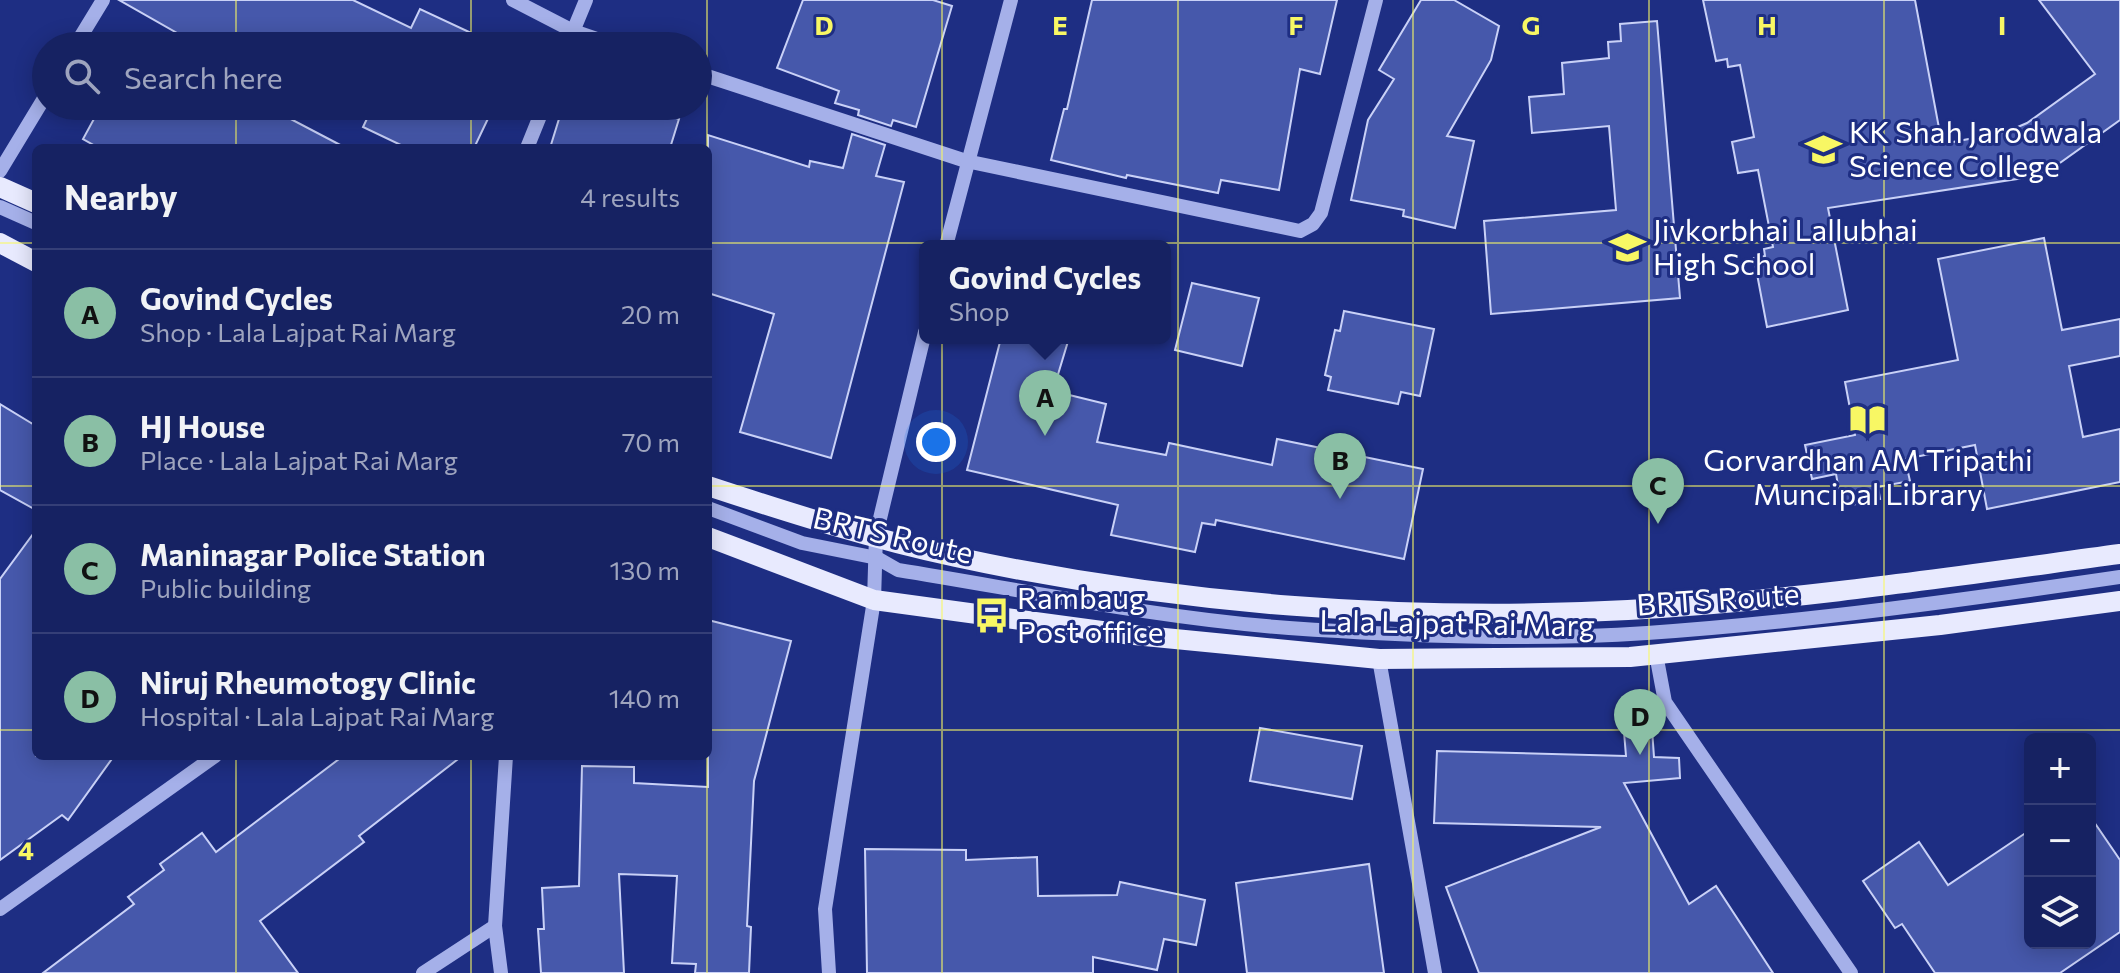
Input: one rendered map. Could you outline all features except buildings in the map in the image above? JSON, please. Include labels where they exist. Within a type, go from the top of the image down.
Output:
[{"type":"main road","points":[[0,187],[32,201]]},
{"type":"main road","points":[[1,247],[32,260]]},
{"type":"main road","name":"Lala Lajpat Rai Marg","points":[[712,487],[811,520],[955,557],[1131,588],[1380,612],[1628,610],[1934,579],[2120,554]]},
{"type":"main road","name":"Lala Lajpat Rai Marg","points":[[712,539],[874,600],[1124,634],[1379,659],[1656,654],[1940,625],[2120,601]]},
{"type":"street","points":[[84,32],[103,0]]},
{"type":"street","points":[[513,0],[576,32]]},
{"type":"street","points":[[573,31],[586,0]]},
{"type":"street","points":[[947,240],[1011,0]]},
{"type":"street","points":[[712,78],[966,161],[1300,231],[1313,224],[1321,213],[1376,0]]},
{"type":"street","points":[[0,171],[32,118]]},
{"type":"street","points":[[529,144],[538,120]]},
{"type":"street","points":[[0,207],[32,221]]},
{"type":"street","points":[[829,973],[825,909],[874,600],[876,535],[922,344]]},
{"type":"street","name":"BRTS Route","points":[[712,509],[802,543],[877,558],[898,570],[1126,609],[1288,628],[1461,635],[1644,633],[1814,619],[2120,577]]},
{"type":"street","points":[[1656,654],[1665,702],[1851,973]]},
{"type":"street","points":[[1379,659],[1435,973]]},
{"type":"street","points":[[0,909],[209,760]]},
{"type":"street","points":[[501,973],[495,926],[506,760]]},
{"type":"street","points":[[423,973],[495,926]]},
{"type":"place","name":"KK Shah Jarodwala Science College","points":[[1823,150]]},
{"type":"place","name":"Jivkorbhai Lallubhai High School","points":[[1627,248]]},
{"type":"place","name":"Gorvardhan AM Tripathi Muncipal Library","points":[[1868,420]]},
{"type":"place","name":"Govind Cycles","points":[[1045,436]]},
{"type":"place","name":"HJ House","points":[[1340,499]]},
{"type":"place","name":"Maninagar Police Station","points":[[1658,524]]},
{"type":"place","name":"Rambaug Post office","points":[[991,616]]},
{"type":"place","name":"Niruj Rheumotogy Clinic","points":[[1640,755]]}]
